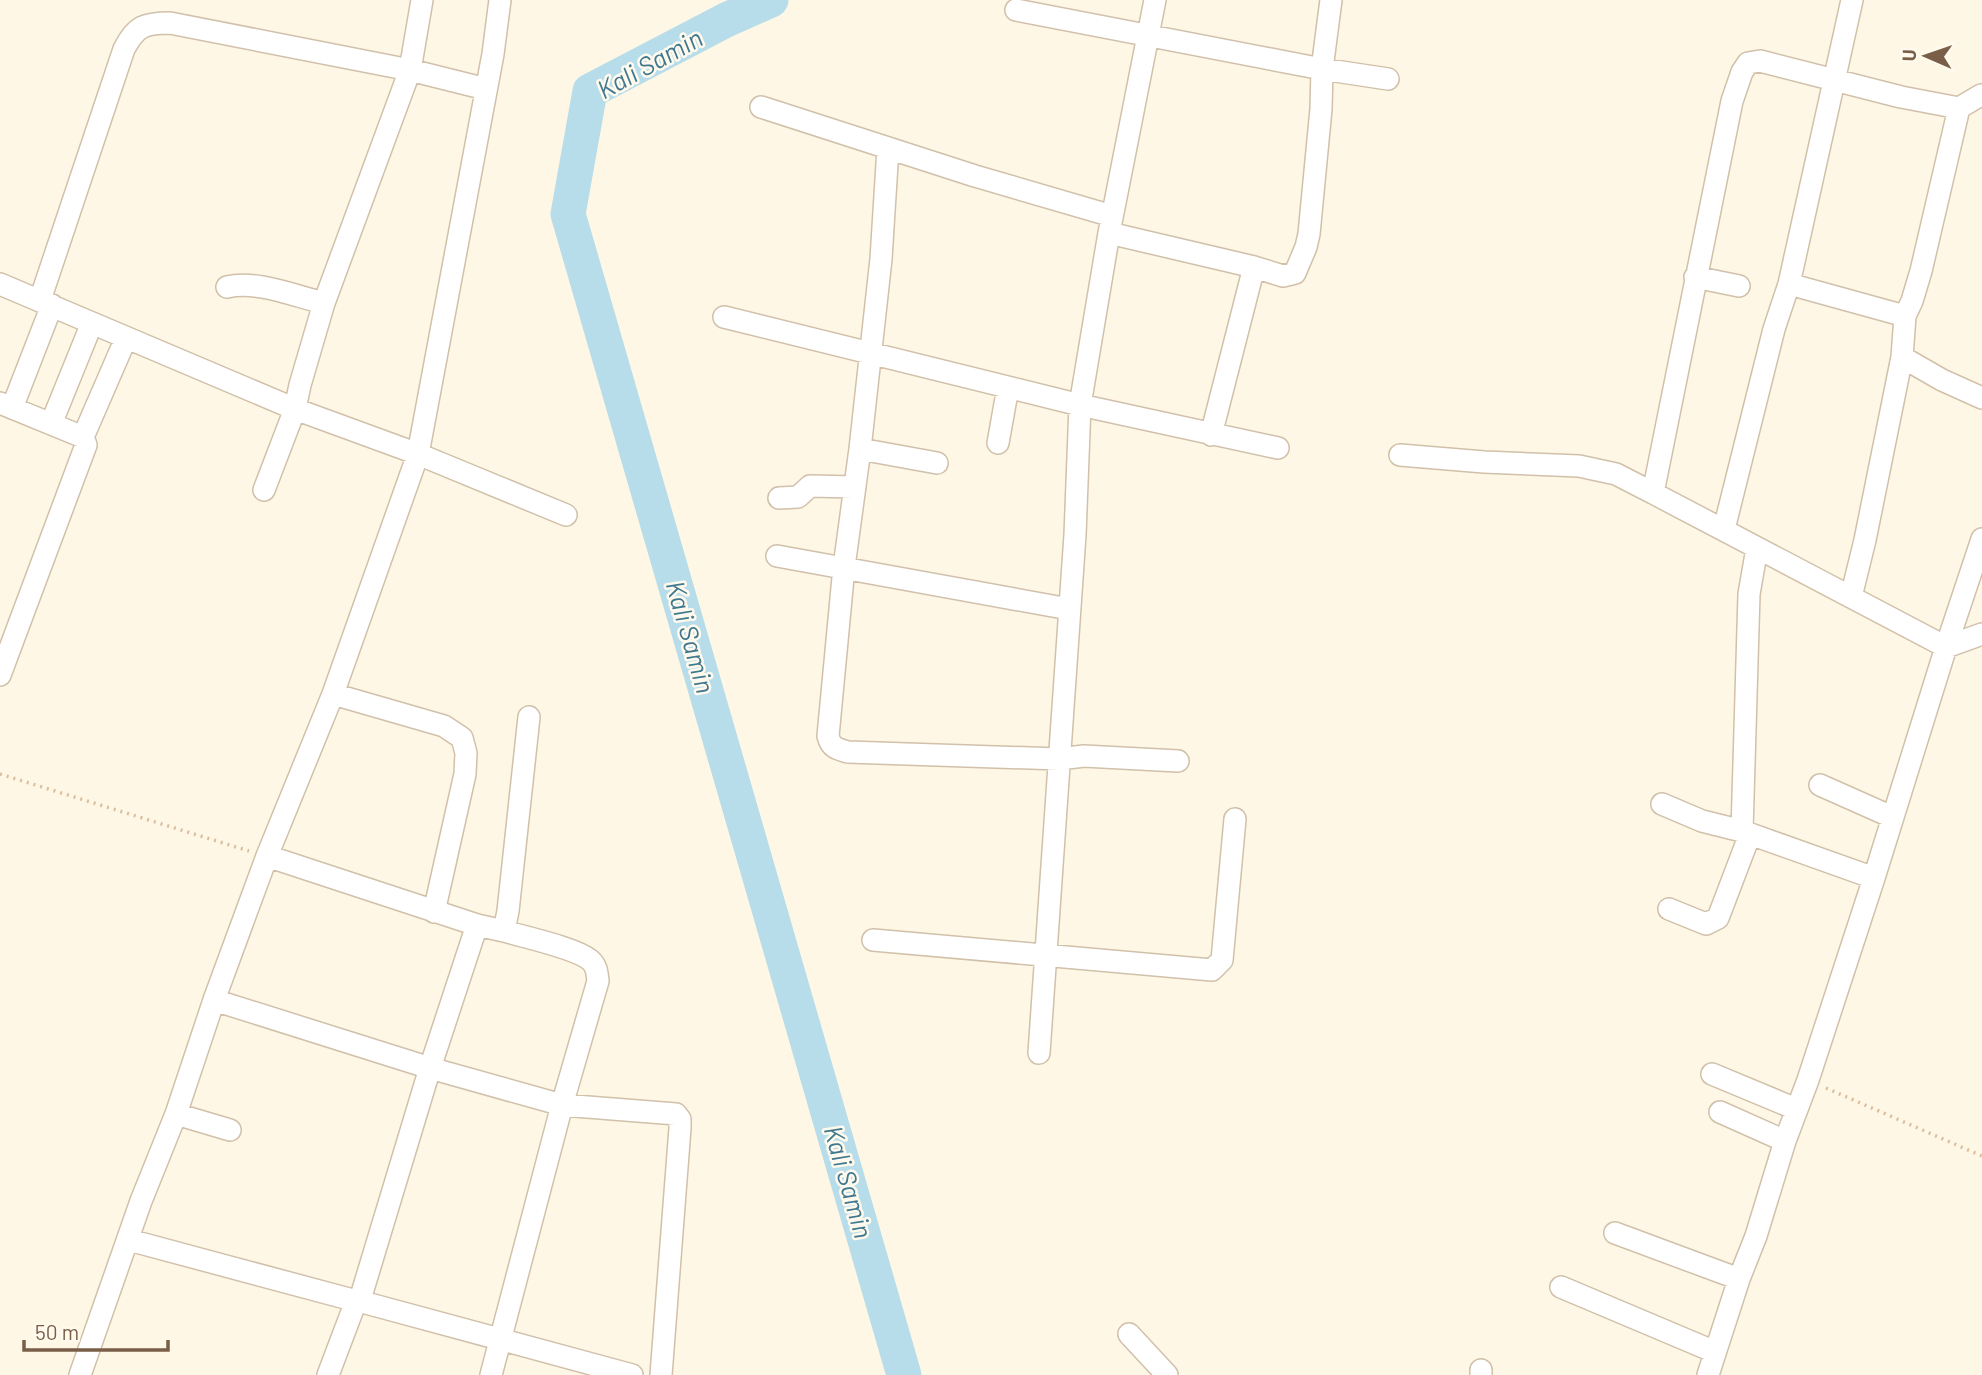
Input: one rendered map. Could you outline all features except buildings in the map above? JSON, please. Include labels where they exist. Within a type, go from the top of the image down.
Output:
[{"type":"street","points":[[264,490],[295,409],[324,303],[410,70],[422,0]]},
{"type":"street","points":[[80,1375],[141,1201],[176,1114],[214,1000],[267,856],[333,694],[418,454],[500,0]]},
{"type":"street","points":[[1039,1054],[1075,535],[1080,405],[1154,0]]},
{"type":"street","points":[[761,107],[975,176],[1111,224],[1283,276],[1291,275],[1297,270],[1306,247],[1331,0]]},
{"type":"street","points":[[1724,529],[1774,330],[1789,284],[1852,0]]},
{"type":"street","points":[[1016,10],[1322,69],[1388,79]]},
{"type":"street","points":[[83,437],[6,405],[46,303],[124,49],[139,28],[152,23],[170,23],[410,70],[486,89]]},
{"type":"street","points":[[1653,493],[1732,101],[1748,63],[1760,61],[1901,97],[1959,108],[1981,95]]},
{"type":"street","points":[[1851,597],[1902,358],[1905,316],[1921,271],[1959,108]]},
{"type":"street","points":[[888,148],[881,259],[844,567],[828,736],[835,748],[848,752],[1059,759],[1084,756],[1178,761]]},
{"type":"street","points":[[1211,435],[1254,267]]},
{"type":"street","points":[[1695,277],[1738,286]]},
{"type":"street","points":[[0,284],[295,409],[418,454],[566,515]]},
{"type":"street","points":[[1789,284],[1905,316]]},
{"type":"street","points":[[227,286],[253,286],[324,303]]},
{"type":"street","points":[[724,317],[1080,405],[1278,448]]},
{"type":"street","points":[[51,424],[92,323]]},
{"type":"street","points":[[0,676],[86,445],[83,437],[126,338]]},
{"type":"street","points":[[1902,358],[1982,398]]},
{"type":"street","points":[[998,443],[1009,387]]},
{"type":"street","points":[[860,449],[937,463]]},
{"type":"street","points":[[1400,455],[1579,466],[1616,474],[1945,647],[1982,634]]},
{"type":"street","points":[[779,499],[798,497],[810,486],[855,487]]},
{"type":"street","points":[[1708,1375],[1756,1236],[1785,1141],[1808,1080],[1945,647],[1982,539]]},
{"type":"street","points":[[1669,909],[1706,924],[1718,918],[1746,832],[1749,594],[1757,548]]},
{"type":"street","points":[[777,556],[1069,609]]},
{"type":"street","points":[[333,694],[444,726],[462,738],[466,752],[465,774],[434,912]]},
{"type":"street","points":[[504,931],[509,911],[529,717]]},
{"type":"street","points":[[1820,785],[1892,817]]},
{"type":"street","points":[[1662,804],[1702,821],[1746,832],[1874,878]]},
{"type":"street","points":[[873,940],[1212,970],[1222,960],[1225,942],[1235,819]]},
{"type":"street","points":[[267,856],[434,912],[577,954],[590,960],[596,968],[598,981],[562,1105],[491,1375]]},
{"type":"street","points":[[328,1375],[358,1301],[477,925]]},
{"type":"street","points":[[214,1000],[430,1068],[562,1105],[673,1113],[680,1119],[661,1375]]},
{"type":"street","points":[[1712,1074],[1796,1109]]},
{"type":"street","points":[[1720,1112],[1785,1141]]},
{"type":"street","points":[[176,1114],[230,1130]]},
{"type":"street","points":[[1615,1233],[1739,1279]]},
{"type":"street","points":[[129,1240],[629,1375]]},
{"type":"street","points":[[1562,1287],[1715,1352]]},
{"type":"street","points":[[1129,1334],[1167,1375]]},
{"type":"path","points":[[0,774],[267,856]]},
{"type":"path","points":[[1808,1080],[1982,1156]]},
{"type":"waterway","name":"Kali Samin","points":[[771,0],[726,20],[590,91],[568,214],[904,1375]]}]
